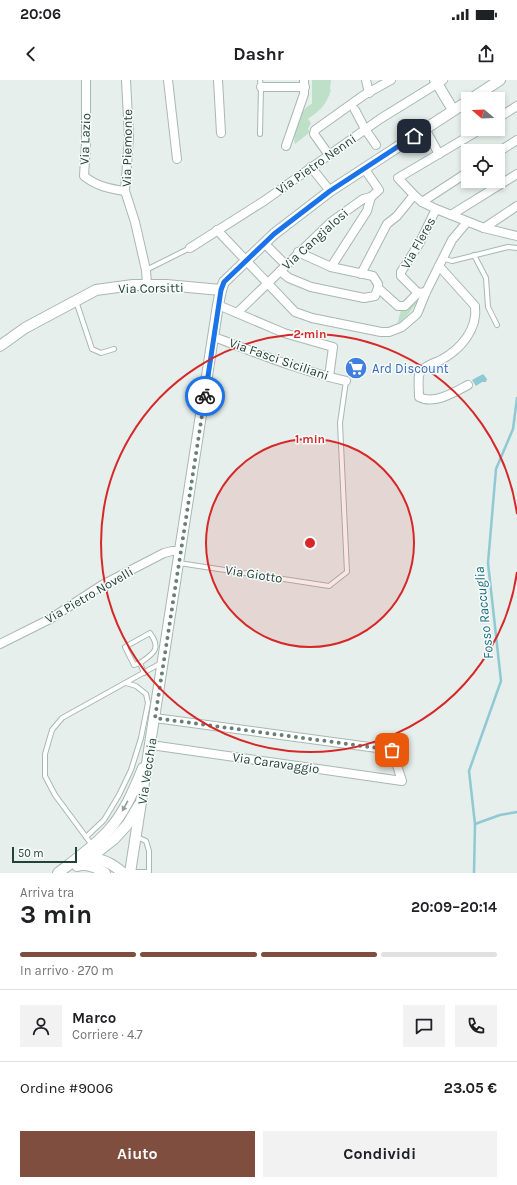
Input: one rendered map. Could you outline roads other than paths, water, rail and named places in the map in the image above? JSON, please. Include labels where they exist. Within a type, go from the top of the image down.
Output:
[{"type":"street","name":"Via Lazio","points":[[86,80],[86,143],[84,176],[90,182],[109,189],[125,192]]},
{"type":"street","name":"Via Piemonte","points":[[126,80],[129,137],[125,192],[135,222],[146,270],[147,285]]},
{"type":"street","points":[[168,80],[177,160]]},
{"type":"street","points":[[218,80],[221,133]]},
{"type":"street","points":[[366,80],[369,93]]},
{"type":"street","points":[[329,155],[314,134],[316,130],[321,125],[369,93],[391,80]]},
{"type":"street","points":[[481,92],[500,80]]},
{"type":"street","points":[[438,81],[453,110]]},
{"type":"street","name":"Via Pietro Nenni","points":[[190,248],[264,201],[311,167],[438,81]]},
{"type":"street","points":[[260,83],[304,83],[304,94],[301,105],[286,146]]},
{"type":"street","points":[[221,290],[227,279],[274,234],[330,191],[461,105]]},
{"type":"street","points":[[505,114],[517,106]]},
{"type":"street","points":[[355,110],[365,130],[376,146]]},
{"type":"street","points":[[425,129],[439,154]]},
{"type":"street","points":[[469,136],[398,178],[422,202],[436,209],[484,228],[517,236]]},
{"type":"street","points":[[505,148],[517,140]]},
{"type":"street","points":[[311,167],[330,191]]},
{"type":"street","points":[[331,267],[367,211],[371,196],[379,190],[364,168]]},
{"type":"street","points":[[451,215],[517,174]]},
{"type":"street","points":[[422,202],[461,177]]},
{"type":"street","points":[[361,274],[387,224],[397,216],[414,195]]},
{"type":"street","name":"Via Cangialosi","points":[[237,313],[298,252],[331,222],[363,199],[371,196]]},
{"type":"street","points":[[484,228],[517,206]]},
{"type":"street","name":"Via Fleres","points":[[422,293],[401,276],[401,272],[419,244],[436,209]]},
{"type":"street","points":[[217,230],[295,312],[312,318],[374,332],[388,332],[402,327],[412,319],[420,309],[422,293],[452,240],[467,222]]},
{"type":"street","points":[[264,243],[289,278],[311,287],[364,298],[375,296],[378,284],[373,276],[331,267],[298,252]]},
{"type":"street","points":[[440,262],[475,306],[476,314],[474,323],[465,340],[458,348],[443,359],[423,369],[419,375],[419,397],[424,399],[447,396],[468,385]]},
{"type":"street","name":"Via Corsitti","points":[[0,346],[25,328],[96,290],[132,285],[166,285],[221,290]]},
{"type":"street","points":[[378,288],[398,306],[406,304],[422,293]]},
{"type":"street","name":"Via Vecchia","points":[[128,873],[142,802],[221,290]]},
{"type":"street","points":[[218,306],[284,333],[333,347],[329,377]]},
{"type":"street","name":"Via Fasci Siciliani","points":[[214,337],[270,358],[346,381]]},
{"type":"street","name":"Via Pietro Novelli","points":[[0,644],[50,618],[102,585],[164,553],[180,551]]},
{"type":"street","name":"Via Caravaggio","points":[[151,745],[402,781],[392,750],[155,718]]},
{"type":"street","points":[[79,861],[108,831],[123,811],[136,785],[151,745]]},
{"type":"street","points":[[59,873],[79,861],[92,857],[114,839],[127,825],[142,802]]},
{"type":"street","points":[[92,857],[109,863],[128,873]]},
{"type":"street","points":[[79,861],[105,873]]},
{"type":"lane","points":[[260,83],[260,134]]},
{"type":"lane","points":[[440,262],[452,261],[511,246],[517,248]]},
{"type":"lane","points":[[146,270],[190,248]]},
{"type":"lane","points":[[474,255],[486,278],[488,307],[497,325]]},
{"type":"lane","points":[[76,301],[92,349],[101,353],[114,349]]},
{"type":"lane","name":"Via Giotto","points":[[179,563],[329,586],[347,572],[340,423],[346,381]]},
{"type":"lane","points":[[150,633],[154,639],[156,649],[155,653],[140,663],[134,665],[125,647],[150,633]]},
{"type":"lane","points":[[92,846],[55,795],[45,776],[45,754],[52,730],[62,718],[163,662]]},
{"type":"lane","points":[[140,663],[144,672]]},
{"type":"lane","points":[[86,837],[104,820],[119,795],[131,770],[141,738],[148,703],[146,694],[136,686],[126,683]]},
{"type":"lane","points":[[128,873],[148,872],[149,852],[146,841],[136,837]]},
{"type":"water","points":[[483,374],[487,379],[486,382],[482,382],[476,386],[472,380]]},
{"type":"waterway","name":"Fosso Raccuglia","points":[[474,873],[475,824],[469,771],[501,681],[488,563],[496,469],[513,429],[517,398]]},
{"type":"waterway","name":"Fosso Raccuglia","points":[[475,824],[500,815],[517,812]]},
{"type":"place","name":"Ard Discount","points":[[356,368]]}]
